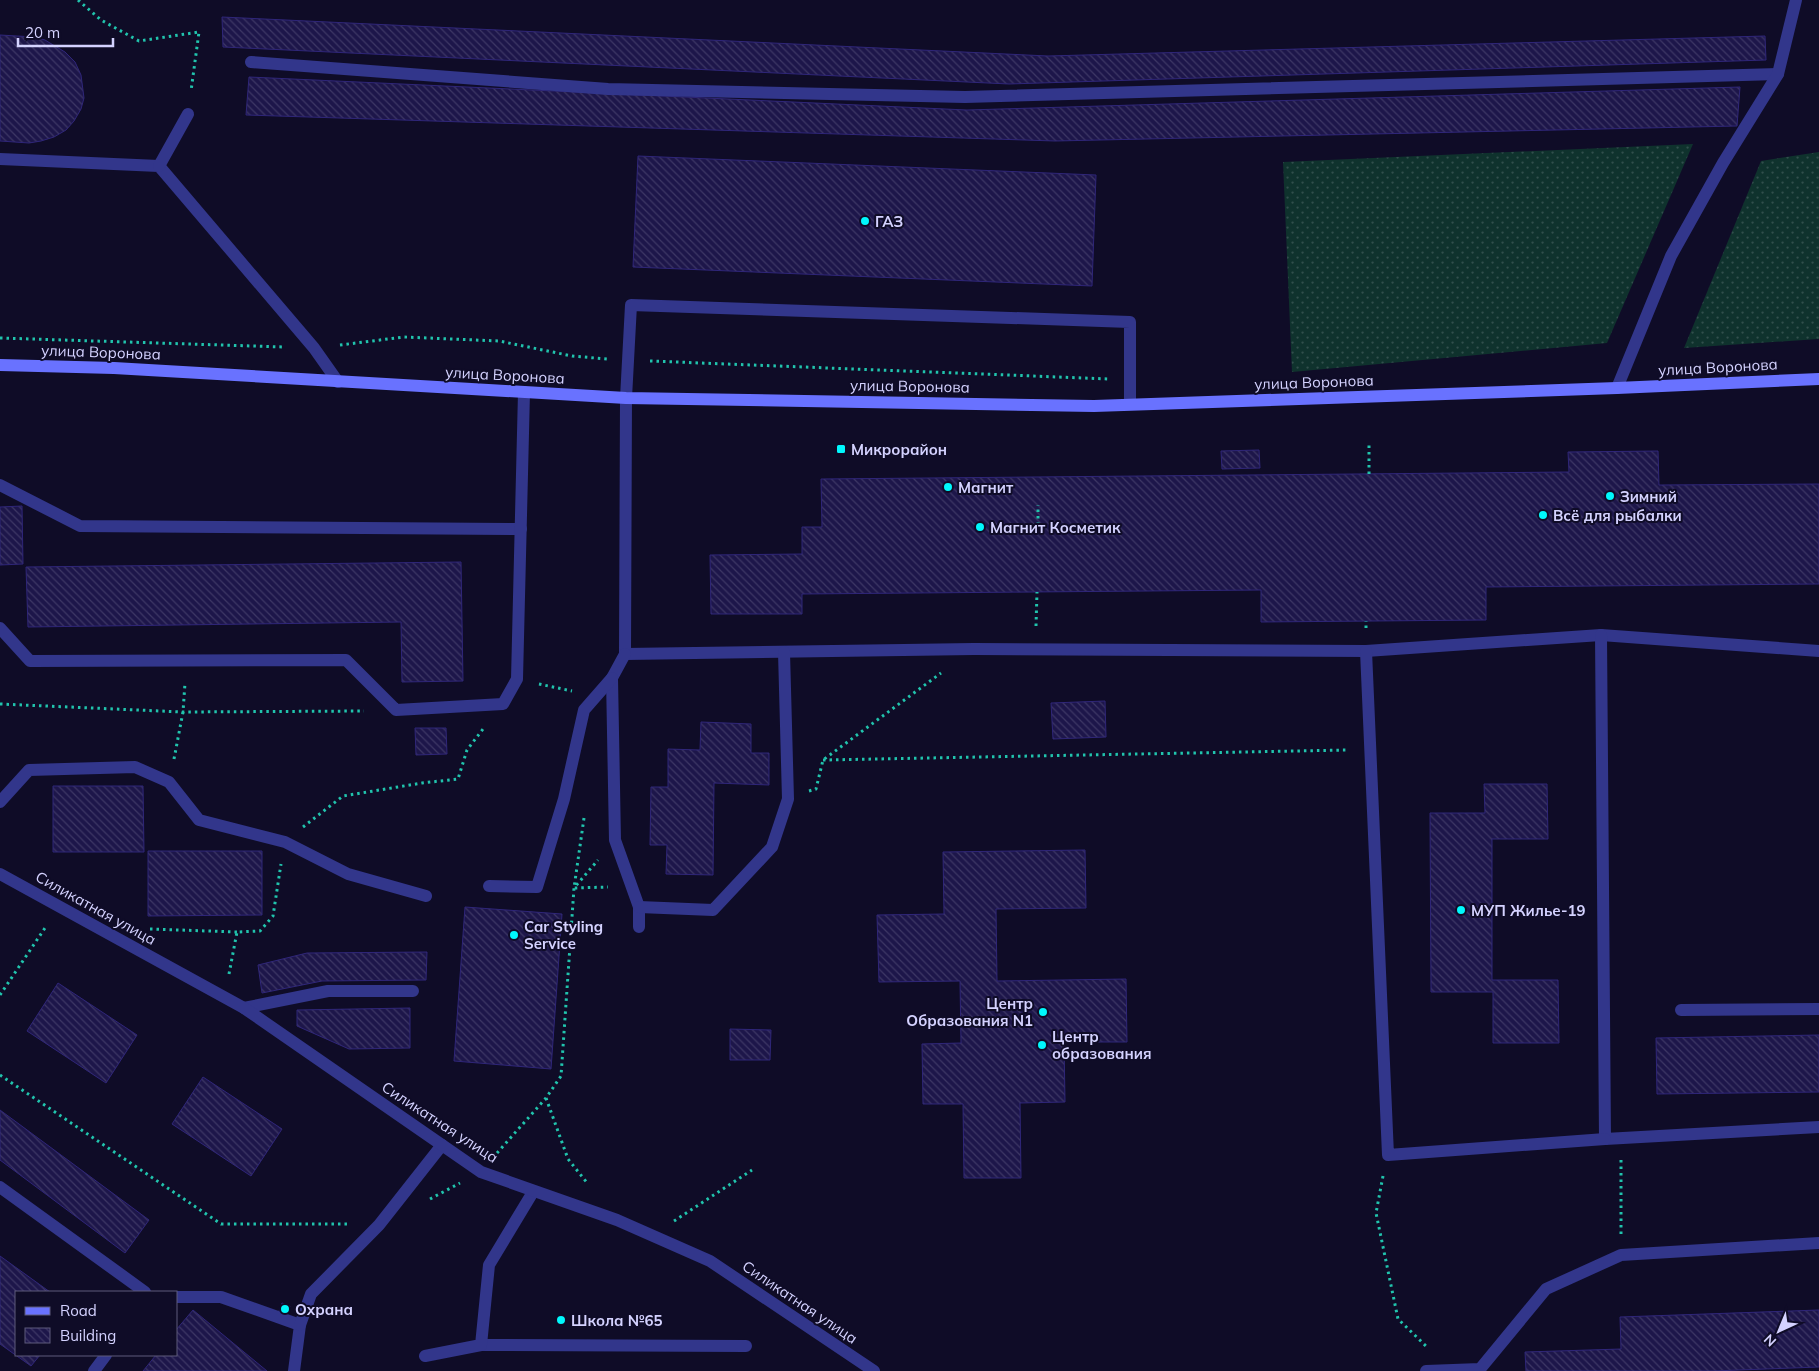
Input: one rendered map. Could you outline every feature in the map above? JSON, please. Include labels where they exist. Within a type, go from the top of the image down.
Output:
[{"type":"main road","name":"улица Воронова","points":[[0,365],[114,368],[626,398],[1094,406],[1819,379]]},
{"type":"street","points":[[1617,388],[1671,256],[1723,162],[1778,74],[1796,0]]},
{"type":"street","points":[[251,62],[608,89],[965,97],[1778,74]]},
{"type":"street","points":[[159,166],[188,114]]},
{"type":"street","points":[[0,159],[159,166],[314,348],[338,382]]},
{"type":"street","points":[[489,886],[537,887],[564,799],[584,710],[612,678],[625,654],[626,398],[631,305],[1130,322],[1130,404]]},
{"type":"street","points":[[0,628],[30,661],[346,660],[396,710],[503,704],[517,680],[524,392]]},
{"type":"street","points":[[0,485],[80,526],[521,529]]},
{"type":"street","points":[[625,654],[1036,650],[1366,651],[1601,635],[1819,651]]},
{"type":"street","points":[[1601,635],[1605,1139]]},
{"type":"street","points":[[1366,651],[1388,1155],[1605,1139],[1819,1128]]},
{"type":"street","points":[[639,907],[713,910],[772,847],[788,799],[784,652]]},
{"type":"street","points":[[612,678],[615,840],[639,907],[639,927]]},
{"type":"street","points":[[0,802],[29,770],[135,767],[169,782],[199,820],[285,842],[348,874],[426,896]]},
{"type":"street","name":"Силикатная улица","points":[[0,874],[244,1008],[481,1172],[617,1220],[710,1261],[874,1371]]},
{"type":"street","points":[[244,1008],[328,991],[413,991]]},
{"type":"street","points":[[1681,1010],[1819,1009]]},
{"type":"street","points":[[294,1371],[300,1324],[311,1294],[379,1225],[442,1145]]},
{"type":"street","points":[[0,1187],[144,1291]]},
{"type":"street","points":[[481,1346],[489,1266],[534,1192]]},
{"type":"street","points":[[1426,1371],[1480,1370],[1546,1289],[1621,1255],[1819,1243]]},
{"type":"street","points":[[178,1297],[221,1297],[300,1324]]},
{"type":"street","points":[[426,1356],[481,1346],[746,1346]]},
{"type":"street","points":[[94,1371],[105,1356]]},
{"type":"path","points":[[78,0],[101,20],[139,41],[199,32],[188,114]]},
{"type":"path","points":[[0,338],[314,348],[404,337],[498,341],[572,356],[628,360],[1130,380]]},
{"type":"path","points":[[1369,444],[1369,474]]},
{"type":"path","points":[[1038,505],[1038,525]]},
{"type":"path","points":[[1036,650],[1037,592]]},
{"type":"path","points":[[169,782],[183,712],[186,660]]},
{"type":"path","points":[[788,799],[816,788],[823,760],[942,672]]},
{"type":"path","points":[[0,704],[183,712],[396,710]]},
{"type":"path","points":[[143,929],[260,931],[272,916],[285,842],[343,796],[458,779],[467,750],[503,704]]},
{"type":"path","points":[[823,760],[1370,750]]},
{"type":"path","points":[[422,1203],[481,1172],[546,1098],[561,1076],[574,888],[615,840]]},
{"type":"path","points":[[574,888],[631,886]]},
{"type":"path","points":[[0,995],[60,906]]},
{"type":"path","points":[[225,997],[237,932]]},
{"type":"path","points":[[0,1075],[221,1224],[379,1225]]},
{"type":"path","points":[[546,1098],[568,1159],[592,1190]]},
{"type":"path","points":[[1621,1139],[1621,1255]]},
{"type":"path","points":[[1388,1155],[1376,1213],[1398,1320],[1432,1352]]},
{"type":"path","points":[[652,1235],[752,1170]]},
{"type":"green space","points":[[1693,144],[1607,343],[1292,372],[1283,162]]},
{"type":"green space","points":[[1819,152],[1819,339],[1684,348],[1761,161]]},
{"type":"building","points":[[222,17],[1048,56],[1765,36],[1766,60],[1009,84],[223,47]]},
{"type":"building","points":[[0,35],[34,37],[45,40],[65,52],[75,62],[81,75],[84,98],[81,109],[66,130],[54,137],[29,143],[0,141]]},
{"type":"building","points":[[249,77],[967,110],[1740,87],[1737,126],[1055,141],[246,115]]},
{"type":"building","name":"ГАЗ","points":[[638,156],[1096,175],[1092,286],[633,267]]},
{"type":"building","points":[[1259,450],[1260,468],[1222,469],[1221,451]]},
{"type":"building","points":[[1658,451],[1659,485],[1819,484],[1819,584],[1486,587],[1486,620],[1261,622],[1261,590],[802,594],[802,614],[711,614],[710,555],[802,554],[802,527],[822,527],[821,479],[1569,472],[1568,452]]},
{"type":"building","points":[[22,506],[23,564],[0,565],[0,507]]},
{"type":"building","points":[[461,562],[463,681],[402,682],[401,622],[28,627],[26,567]]},
{"type":"building","points":[[1105,701],[1106,737],[1053,739],[1051,703]]},
{"type":"building","points":[[701,722],[751,724],[751,753],[769,753],[769,785],[714,783],[713,875],[666,874],[667,845],[650,845],[651,787],[668,787],[668,749],[700,750]]},
{"type":"building","points":[[415,728],[446,728],[447,754],[416,755]]},
{"type":"building","name":"МУП Жилье-19","points":[[1484,784],[1547,784],[1548,839],[1492,839],[1492,980],[1558,980],[1559,1043],[1493,1043],[1493,992],[1431,992],[1430,813],[1485,813]]},
{"type":"building","points":[[53,786],[143,786],[144,852],[53,852]]},
{"type":"building","name":"Центр Образования N1","points":[[1085,850],[1086,908],[996,909],[997,981],[1126,979],[1127,1042],[1064,1042],[1065,1102],[1020,1103],[1021,1178],[964,1178],[963,1104],[923,1104],[922,1044],[961,1043],[960,981],[879,982],[877,915],[944,914],[943,852]]},
{"type":"building","points":[[148,851],[262,851],[262,915],[148,916]]},
{"type":"building","points":[[465,907],[562,914],[551,1069],[454,1061]]},
{"type":"building","points":[[427,952],[426,980],[322,981],[262,993],[258,965],[307,953]]},
{"type":"building","points":[[58,983],[137,1035],[106,1083],[27,1031]]},
{"type":"building","points":[[410,1008],[410,1048],[349,1049],[297,1026],[297,1010]]},
{"type":"building","points":[[730,1029],[771,1030],[770,1060],[730,1060]]},
{"type":"building","points":[[1819,1035],[1819,1092],[1657,1094],[1656,1038]]},
{"type":"building","points":[[203,1077],[282,1129],[251,1176],[172,1124]]},
{"type":"building","points":[[0,1110],[149,1220],[125,1253],[0,1160]]},
{"type":"building","points":[[0,1256],[49,1291],[15,1291],[15,1355],[0,1344]]},
{"type":"building","name":"Охрана","points":[[282,1303],[290,1306],[287,1314],[279,1311]]},
{"type":"building","points":[[193,1310],[267,1371],[143,1371],[155,1356],[178,1356],[178,1328]]},
{"type":"building","points":[[1819,1310],[1819,1367],[1713,1371],[1526,1371],[1525,1352],[1621,1349],[1620,1317]]},
{"type":"building","points":[[17,1356],[39,1356],[31,1366]]},
{"type":"place","name":"ГАЗ","points":[[865,221]]},
{"type":"place","name":"Микрорайон","points":[[841,449]]},
{"type":"place","name":"Магнит","points":[[948,487]]},
{"type":"place","name":"Зимний","points":[[1610,496]]},
{"type":"place","name":"Всё для рыбалки","points":[[1543,515]]},
{"type":"place","name":"Магнит Косметик","points":[[980,527]]},
{"type":"place","name":"МУП Жилье-19","points":[[1461,910]]},
{"type":"place","name":"Car Styling Service","points":[[514,935]]},
{"type":"place","name":"Центр Образования N1","points":[[1043,1012]]},
{"type":"place","name":"Центр образования","points":[[1042,1045]]},
{"type":"place","name":"Охрана","points":[[285,1309]]},
{"type":"place","name":"Школа №65","points":[[561,1320]]}]
